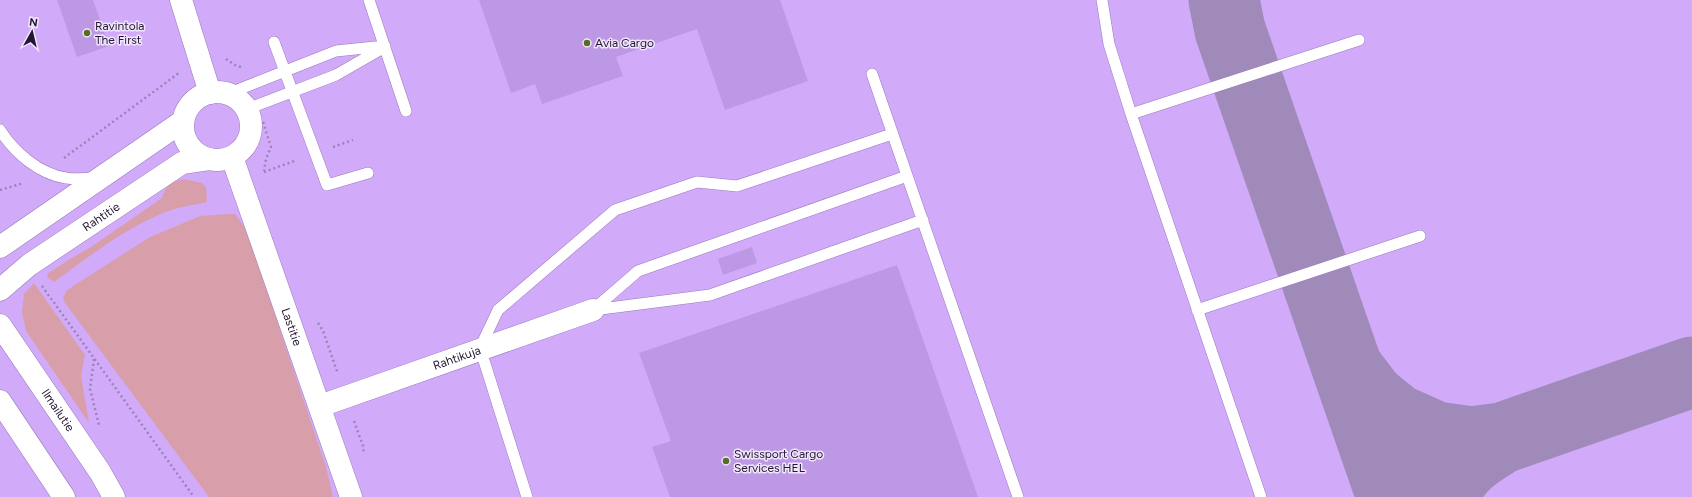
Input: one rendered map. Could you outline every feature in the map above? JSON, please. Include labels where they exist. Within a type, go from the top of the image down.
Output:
[{"type":"street","points":[[181,0],[209,51],[219,93]]},
{"type":"street","points":[[0,246],[103,178],[183,121],[190,106],[202,95],[219,93],[252,107],[250,133],[244,148],[232,157]]},
{"type":"street","points":[[183,121],[185,138],[189,146],[198,154],[209,159]]},
{"type":"street","name":"Rahtitie","points":[[0,290],[29,265],[182,163],[232,157]]},
{"type":"street","name":"Lastitie","points":[[232,157],[351,497]]},
{"type":"street","name":"Rahtikuja","points":[[320,406],[480,348],[593,310]]},
{"type":"street","name":"Ilmailutie","points":[[0,325],[100,472],[114,497]]},
{"type":"street","points":[[0,401],[64,497]]},
{"type":"lane","points":[[369,0],[406,111]]},
{"type":"lane","points":[[1102,0],[1109,44],[1131,114],[1262,497]]},
{"type":"lane","points":[[1131,114],[1359,40]]},
{"type":"lane","points":[[274,42],[327,185],[368,173]]},
{"type":"lane","points":[[219,93],[336,51],[385,46]]},
{"type":"lane","points":[[252,107],[336,75],[385,46]]},
{"type":"lane","points":[[872,74],[1018,497]]},
{"type":"lane","points":[[0,130],[10,144],[45,172],[67,178],[103,178]]},
{"type":"lane","points":[[528,497],[480,348],[498,310],[615,210],[697,182],[737,186],[892,134]]},
{"type":"lane","points":[[593,310],[638,271],[907,176]]},
{"type":"lane","points":[[593,310],[710,295],[923,220]]},
{"type":"lane","points":[[1197,310],[1420,236]]},
{"type":"path","points":[[0,190],[32,180],[45,172],[209,51],[223,57],[234,65],[244,68],[250,83]]},
{"type":"path","points":[[252,107],[271,147],[263,172],[265,178]]},
{"type":"path","points":[[29,265],[94,359],[194,497]]},
{"type":"path","points":[[314,318],[323,331],[363,446],[364,460]]},
{"type":"path","points":[[94,359],[90,389],[100,427]]},
{"type":"shaded area","points":[[0,0],[1692,0],[1692,497],[0,497]]},
{"type":"shaded area","points":[[184,179],[202,183],[206,187],[207,202],[171,210],[155,216],[110,242],[54,282],[48,278],[47,274],[91,247],[162,198],[167,187],[176,181]]},
{"type":"shaded area","points":[[235,214],[246,229],[326,467],[333,497],[209,497],[65,303],[63,298],[67,290],[150,237],[200,216]]},
{"type":"shaded area","points":[[34,283],[85,355],[81,376],[89,423],[26,331],[22,312],[24,294]]},
{"type":"building","points":[[57,0],[93,0],[109,46],[77,57]]},
{"type":"building","name":"Avia Cargo","points":[[479,0],[780,0],[808,81],[725,110],[697,29],[616,57],[623,76],[542,104],[535,84],[511,93]]},
{"type":"building","points":[[752,247],[757,263],[723,275],[718,259]]},
{"type":"building","points":[[897,265],[978,497],[670,497],[652,447],[671,441],[639,353]]},
{"type":"taxiway","points":[[1224,0],[1230,30],[1392,497]]},
{"type":"taxiway","points":[[1348,369],[1370,398],[1396,419],[1436,437],[1471,442],[1502,438]]},
{"type":"taxiway","points":[[1440,497],[1466,463],[1502,438],[1692,372]]},
{"type":"place","name":"Ravintola The First","points":[[87,33]]},
{"type":"place","name":"Avia Cargo","points":[[587,43]]},
{"type":"place","name":"Swissport Cargo Services HEL","points":[[726,461]]}]
